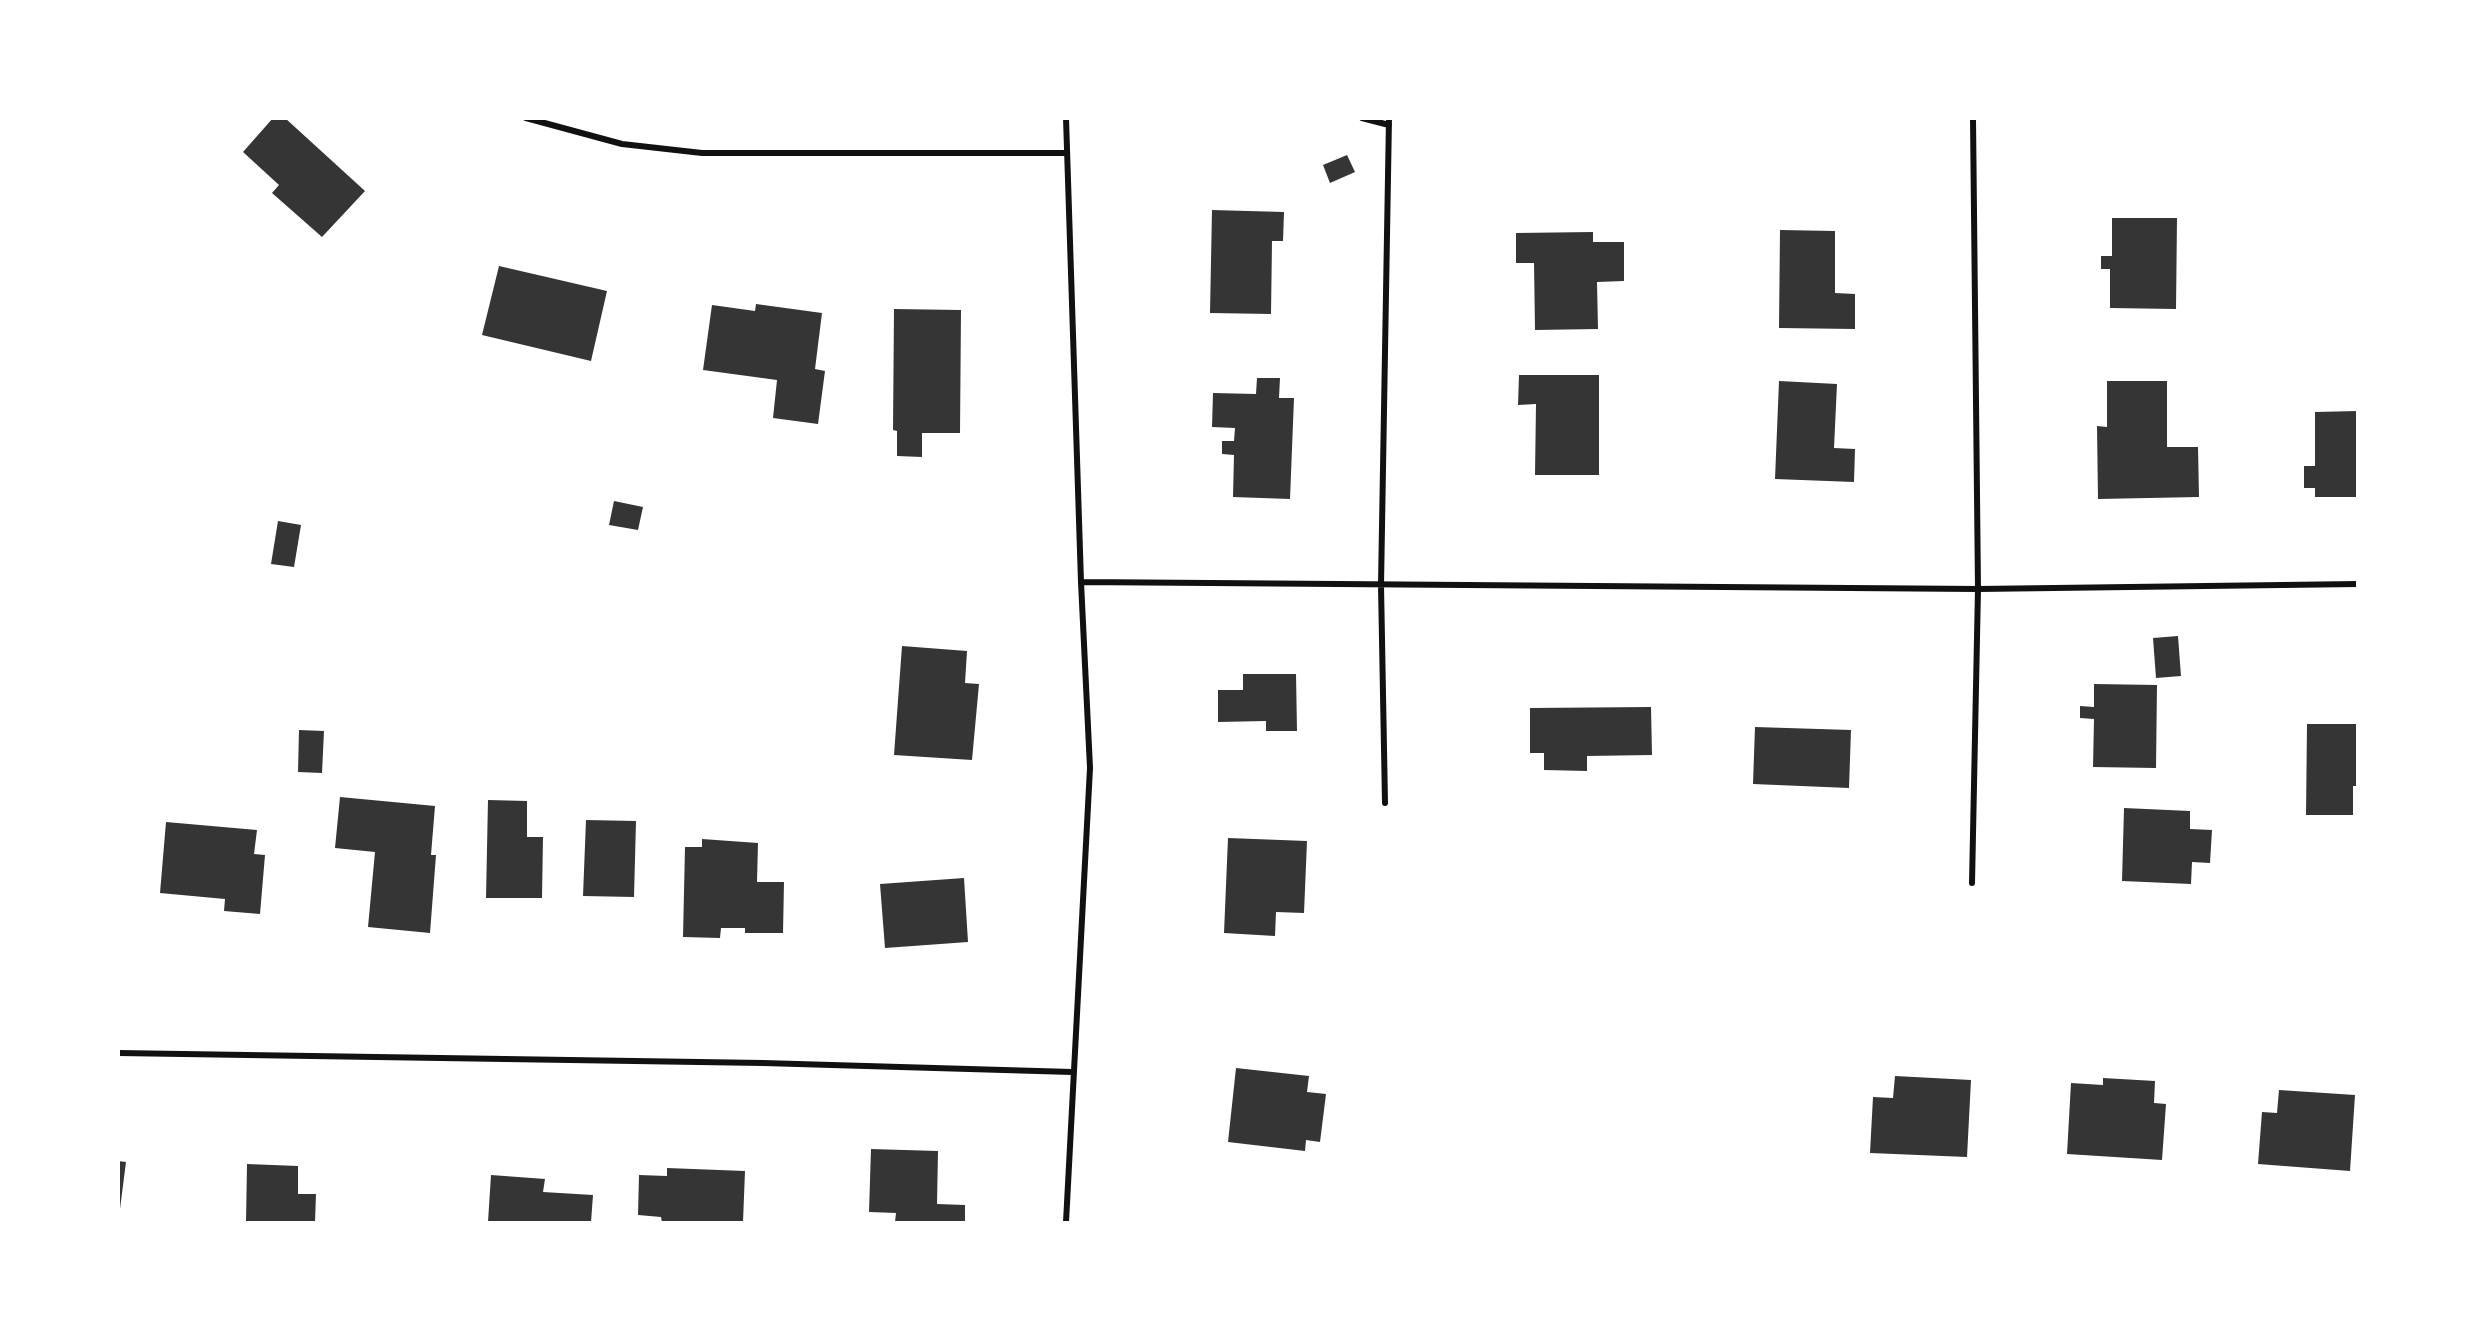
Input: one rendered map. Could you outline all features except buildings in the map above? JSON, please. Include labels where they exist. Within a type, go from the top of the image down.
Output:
[{"type":"street","points":[[526,118],[622,144],[702,153],[1067,153]]},
{"type":"street","points":[[1066,118],[1081,582],[1090,768],[1072,1071],[1066,1222]]},
{"type":"street","points":[[1362,118],[1389,122],[1381,585],[1384,803]]},
{"type":"street","points":[[1972,883],[1978,590],[1973,118]]},
{"type":"street","points":[[1081,582],[1978,590],[2358,584]]},
{"type":"street","points":[[118,1053],[763,1063],[1072,1071]]}]
